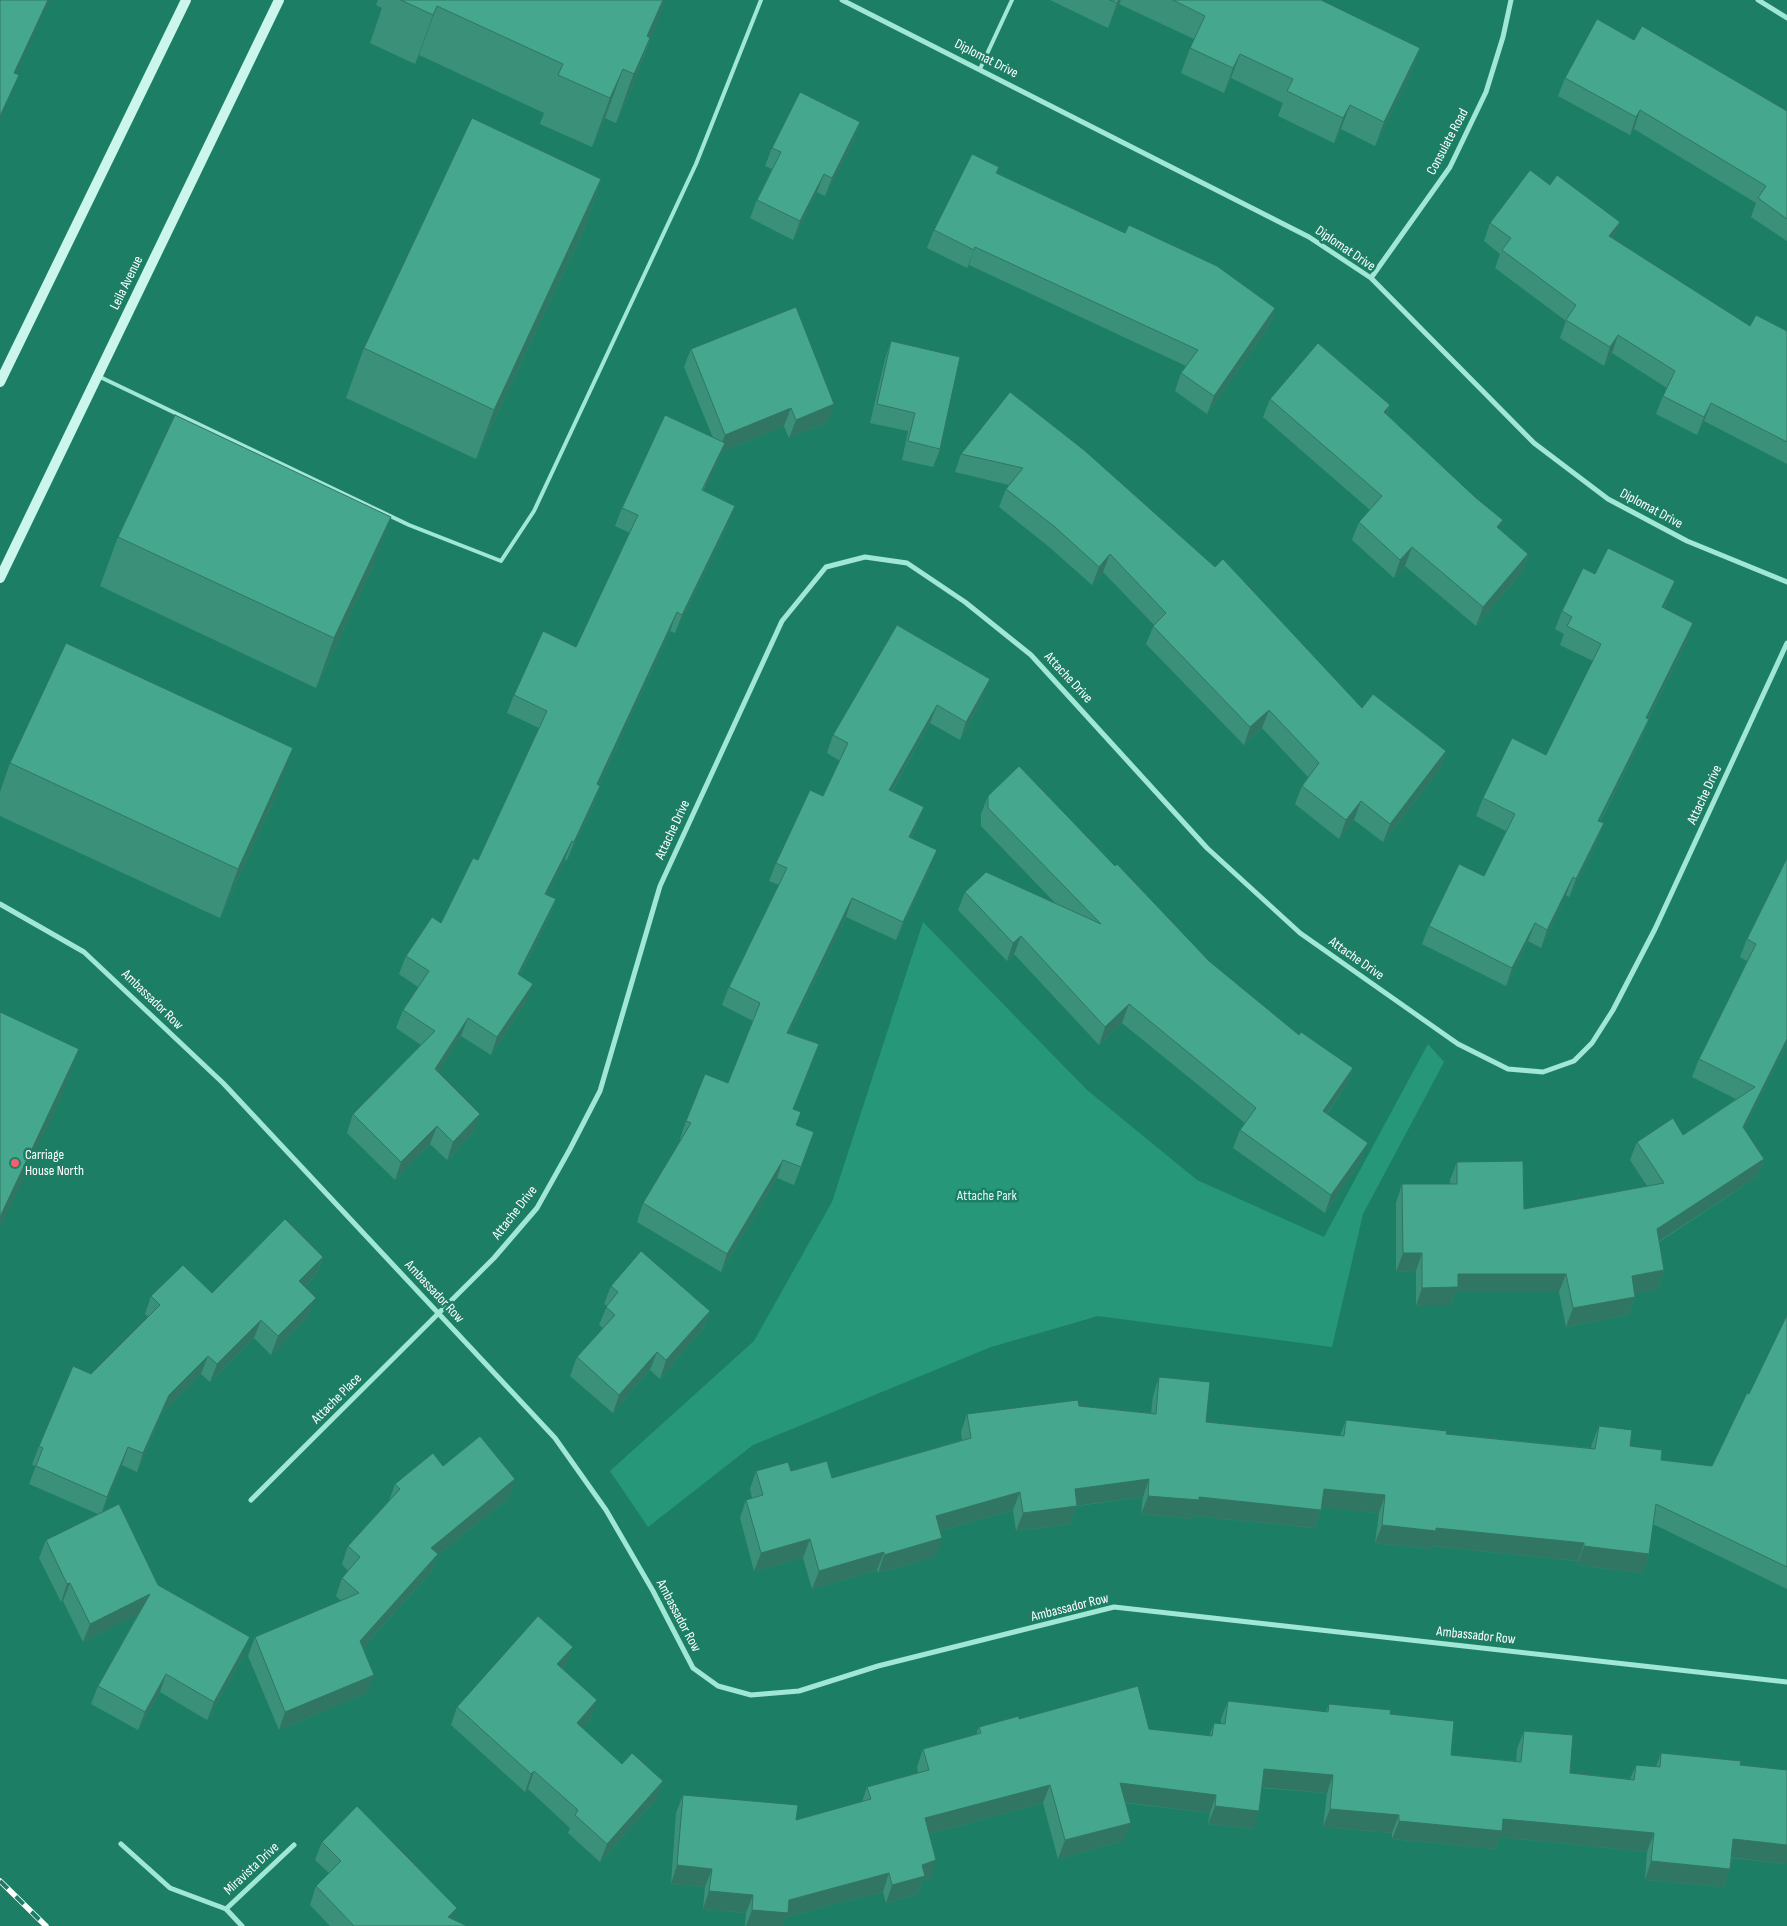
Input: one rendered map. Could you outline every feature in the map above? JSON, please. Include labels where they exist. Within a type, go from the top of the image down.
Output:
[{"type":"main road","points":[[0,382],[186,0]]},
{"type":"main road","name":"Leila Avenue","points":[[0,578],[279,0]]},
{"type":"street","name":"Diplomat Drive","points":[[842,0],[1309,237],[1370,278],[1534,443],[1608,499],[1687,541],[1787,582]]},
{"type":"street","name":"Consulate Road","points":[[1370,278],[1450,167],[1486,92],[1503,37],[1511,0]]},
{"type":"street","points":[[1758,0],[1787,18]]},
{"type":"street","name":"Attache Drive","points":[[438,1313],[494,1258],[537,1208],[570,1149],[600,1091],[660,886],[782,622],[826,567],[865,558],[908,563],[965,602],[1031,655],[1207,848],[1300,933],[1458,1044],[1508,1068],[1543,1072],[1574,1061],[1592,1043],[1614,1010],[1655,929],[1787,643]]},
{"type":"street","name":"Ambassador Row","points":[[0,904],[84,952],[223,1083],[556,1438],[606,1510],[693,1668],[718,1686],[751,1695],[799,1691],[878,1666],[1114,1607],[1787,1682]]},
{"type":"street","name":"Attache Place","points":[[251,1500],[438,1313]]},
{"type":"street","name":"Miravista Drive","points":[[121,1844],[170,1888],[226,1909],[242,1926]]},
{"type":"street","name":"Miravista Drive","points":[[226,1909],[294,1845]]},
{"type":"lane","points":[[97,375],[409,524],[501,561],[534,511],[696,164],[761,0]]},
{"type":"lane","points":[[980,69],[1012,0]]},
{"type":"green space","name":"Attache Park","points":[[923,922],[1087,1090],[1197,1180],[1324,1237],[1428,1044],[1444,1062],[1363,1214],[1332,1347],[1098,1316],[991,1347],[753,1445],[648,1527],[610,1471],[754,1341],[832,1202]]},
{"type":"building","points":[[0,0],[48,0],[14,73],[19,75],[0,116]]},
{"type":"building","points":[[401,0],[663,0],[647,36],[650,38],[634,74],[623,69],[610,98],[558,75],[563,64],[437,6],[433,15]]},
{"type":"building","points":[[1173,0],[1321,0],[1420,48],[1384,122],[1350,105],[1343,118],[1287,91],[1293,79],[1240,54],[1233,68],[1190,48],[1205,16]]},
{"type":"building","points":[[1597,19],[1634,40],[1642,26],[1787,111],[1787,219],[1758,198],[1766,186],[1640,110],[1636,117],[1565,78]]},
{"type":"building","points":[[800,92],[860,122],[832,178],[824,174],[800,221],[757,200],[781,152],[772,148]]},
{"type":"building","points":[[472,118],[601,179],[494,410],[364,348]]},
{"type":"building","points":[[972,154],[999,167],[996,173],[1125,233],[1129,225],[1217,266],[1275,308],[1214,396],[1181,373],[1198,350],[975,247],[974,250],[934,230]]},
{"type":"building","points":[[1530,170],[1550,185],[1557,175],[1620,222],[1609,236],[1750,326],[1756,315],[1787,331],[1787,442],[1711,403],[1704,417],[1663,396],[1675,371],[1618,335],[1610,347],[1566,320],[1576,305],[1502,250],[1511,238],[1490,223]]},
{"type":"building","points":[[796,307],[834,404],[796,420],[791,408],[725,435],[691,349]]},
{"type":"building","points":[[891,341],[960,357],[940,449],[908,441],[915,413],[877,404]]},
{"type":"building","points":[[1318,343],[1390,405],[1384,412],[1476,498],[1503,520],[1497,527],[1528,554],[1483,607],[1412,547],[1400,560],[1359,522],[1382,496],[1270,399]]},
{"type":"building","points":[[1010,392],[1084,450],[1215,567],[1223,559],[1362,708],[1373,694],[1446,751],[1390,824],[1361,801],[1346,820],[1302,786],[1319,763],[1269,710],[1250,727],[1153,626],[1166,613],[1110,554],[1099,567],[1055,527],[1006,489],[1023,468],[961,454]]},
{"type":"building","points":[[175,415],[391,517],[334,638],[118,537]]},
{"type":"building","points":[[665,415],[725,443],[702,490],[735,506],[682,615],[677,612],[597,784],[600,786],[574,842],[572,841],[545,894],[556,899],[518,974],[533,984],[497,1037],[468,1018],[435,1069],[480,1114],[453,1142],[437,1126],[401,1162],[353,1114],[435,1031],[403,1010],[429,971],[406,956],[432,917],[441,923],[473,858],[478,860],[547,711],[514,695],[543,631],[576,647],[638,515],[622,508]]},
{"type":"building","points":[[1608,548],[1675,581],[1662,607],[1693,623],[1646,718],[1649,719],[1598,821],[1604,823],[1576,879],[1573,877],[1547,930],[1535,923],[1512,968],[1429,926],[1459,864],[1484,876],[1515,814],[1483,798],[1512,738],[1546,755],[1601,644],[1567,626],[1572,617],[1562,611],[1583,568],[1595,574]]},
{"type":"building","points":[[897,625],[990,679],[966,722],[937,705],[889,790],[924,807],[909,837],[937,850],[903,922],[852,898],[787,1033],[819,1044],[793,1109],[801,1112],[796,1125],[814,1132],[801,1167],[783,1160],[727,1254],[643,1203],[691,1123],[686,1121],[705,1074],[728,1083],[760,1003],[729,987],[787,868],[776,863],[810,790],[823,796],[848,743],[833,735]]},
{"type":"building","points":[[66,643],[293,748],[238,869],[10,763]]},
{"type":"building","points":[[1019,766],[1115,866],[1117,864],[1209,961],[1299,1035],[1301,1032],[1353,1068],[1323,1111],[1368,1143],[1331,1195],[1240,1130],[1256,1108],[1129,1004],[1105,1027],[1021,936],[1013,943],[965,892],[986,872],[1101,924],[988,808],[988,796]]},
{"type":"building","points":[[1787,858],[1787,1039],[1743,1127],[1764,1159],[1657,1229],[1664,1270],[1632,1276],[1635,1297],[1573,1308],[1566,1274],[1458,1274],[1458,1287],[1422,1288],[1422,1253],[1403,1253],[1402,1184],[1457,1184],[1457,1162],[1523,1161],[1524,1209],[1664,1183],[1637,1142],[1673,1118],[1683,1135],[1755,1087],[1699,1059],[1756,944],[1747,939]]},
{"type":"building","points":[[0,1012],[79,1049],[0,1217]]},
{"type":"building","points":[[285,1219],[323,1257],[299,1281],[316,1298],[278,1336],[261,1320],[217,1364],[208,1356],[169,1395],[143,1453],[128,1447],[107,1497],[36,1466],[43,1448],[39,1446],[73,1366],[91,1374],[160,1305],[151,1296],[183,1265],[212,1293]]},
{"type":"building","points":[[641,1251],[710,1311],[666,1360],[657,1352],[619,1395],[577,1357],[615,1315],[606,1307],[618,1292],[611,1286]]},
{"type":"building","points":[[1787,1315],[1787,1567],[1656,1504],[1649,1554],[1584,1546],[1584,1543],[1436,1528],[1436,1531],[1382,1525],[1385,1495],[1324,1489],[1321,1510],[1199,1497],[1199,1500],[1148,1496],[1149,1479],[1075,1489],[1077,1506],[1023,1513],[1020,1492],[936,1516],[942,1538],[884,1555],[884,1552],[819,1571],[810,1539],[761,1553],[746,1500],[763,1495],[756,1471],[788,1462],[791,1471],[827,1461],[832,1478],[971,1438],[967,1414],[1078,1400],[1079,1406],[1156,1414],[1159,1377],[1210,1382],[1206,1422],[1344,1436],[1346,1420],[1447,1431],[1446,1434],[1595,1449],[1599,1426],[1632,1430],[1630,1446],[1662,1450],[1661,1460],[1712,1466]]},
{"type":"building","points":[[480,1436],[515,1479],[431,1548],[438,1554],[360,1641],[374,1675],[285,1712],[255,1637],[359,1593],[342,1578],[360,1557],[348,1546],[400,1489],[395,1484],[433,1453],[443,1466]]},
{"type":"building","points":[[119,1504],[158,1585],[250,1637],[214,1702],[166,1674],[145,1712],[98,1686],[150,1594],[90,1624],[70,1583],[67,1584],[46,1540]]},
{"type":"building","points":[[538,1616],[573,1647],[557,1664],[597,1700],[577,1723],[622,1764],[632,1753],[663,1781],[607,1844],[575,1815],[578,1810],[534,1771],[531,1774],[457,1707]]},
{"type":"building","points":[[1138,1686],[1149,1729],[1212,1736],[1214,1723],[1225,1724],[1228,1701],[1328,1712],[1329,1704],[1391,1710],[1390,1714],[1454,1721],[1451,1755],[1521,1762],[1524,1731],[1573,1735],[1570,1773],[1634,1780],[1636,1765],[1660,1767],[1661,1753],[1741,1761],[1740,1765],[1787,1770],[1787,1845],[1733,1839],[1730,1869],[1651,1861],[1654,1833],[1503,1819],[1502,1831],[1399,1821],[1399,1815],[1330,1809],[1333,1775],[1264,1769],[1259,1811],[1215,1806],[1216,1795],[1120,1783],[1131,1823],[1065,1840],[1050,1785],[925,1818],[936,1860],[922,1865],[925,1876],[892,1885],[889,1873],[789,1900],[788,1913],[752,1910],[753,1895],[709,1891],[712,1869],[677,1865],[683,1795],[798,1805],[796,1820],[871,1799],[867,1787],[929,1770],[923,1749],[981,1733],[979,1727],[1019,1716],[1019,1719]]},
{"type":"building","points":[[357,1806],[457,1908],[448,1917],[467,1926],[354,1926],[316,1886],[341,1861],[322,1842]]},
{"type":"railway","points":[[0,1881],[46,1926]]},
{"type":"place","name":"Carriage House North","points":[[15,1163]]}]
